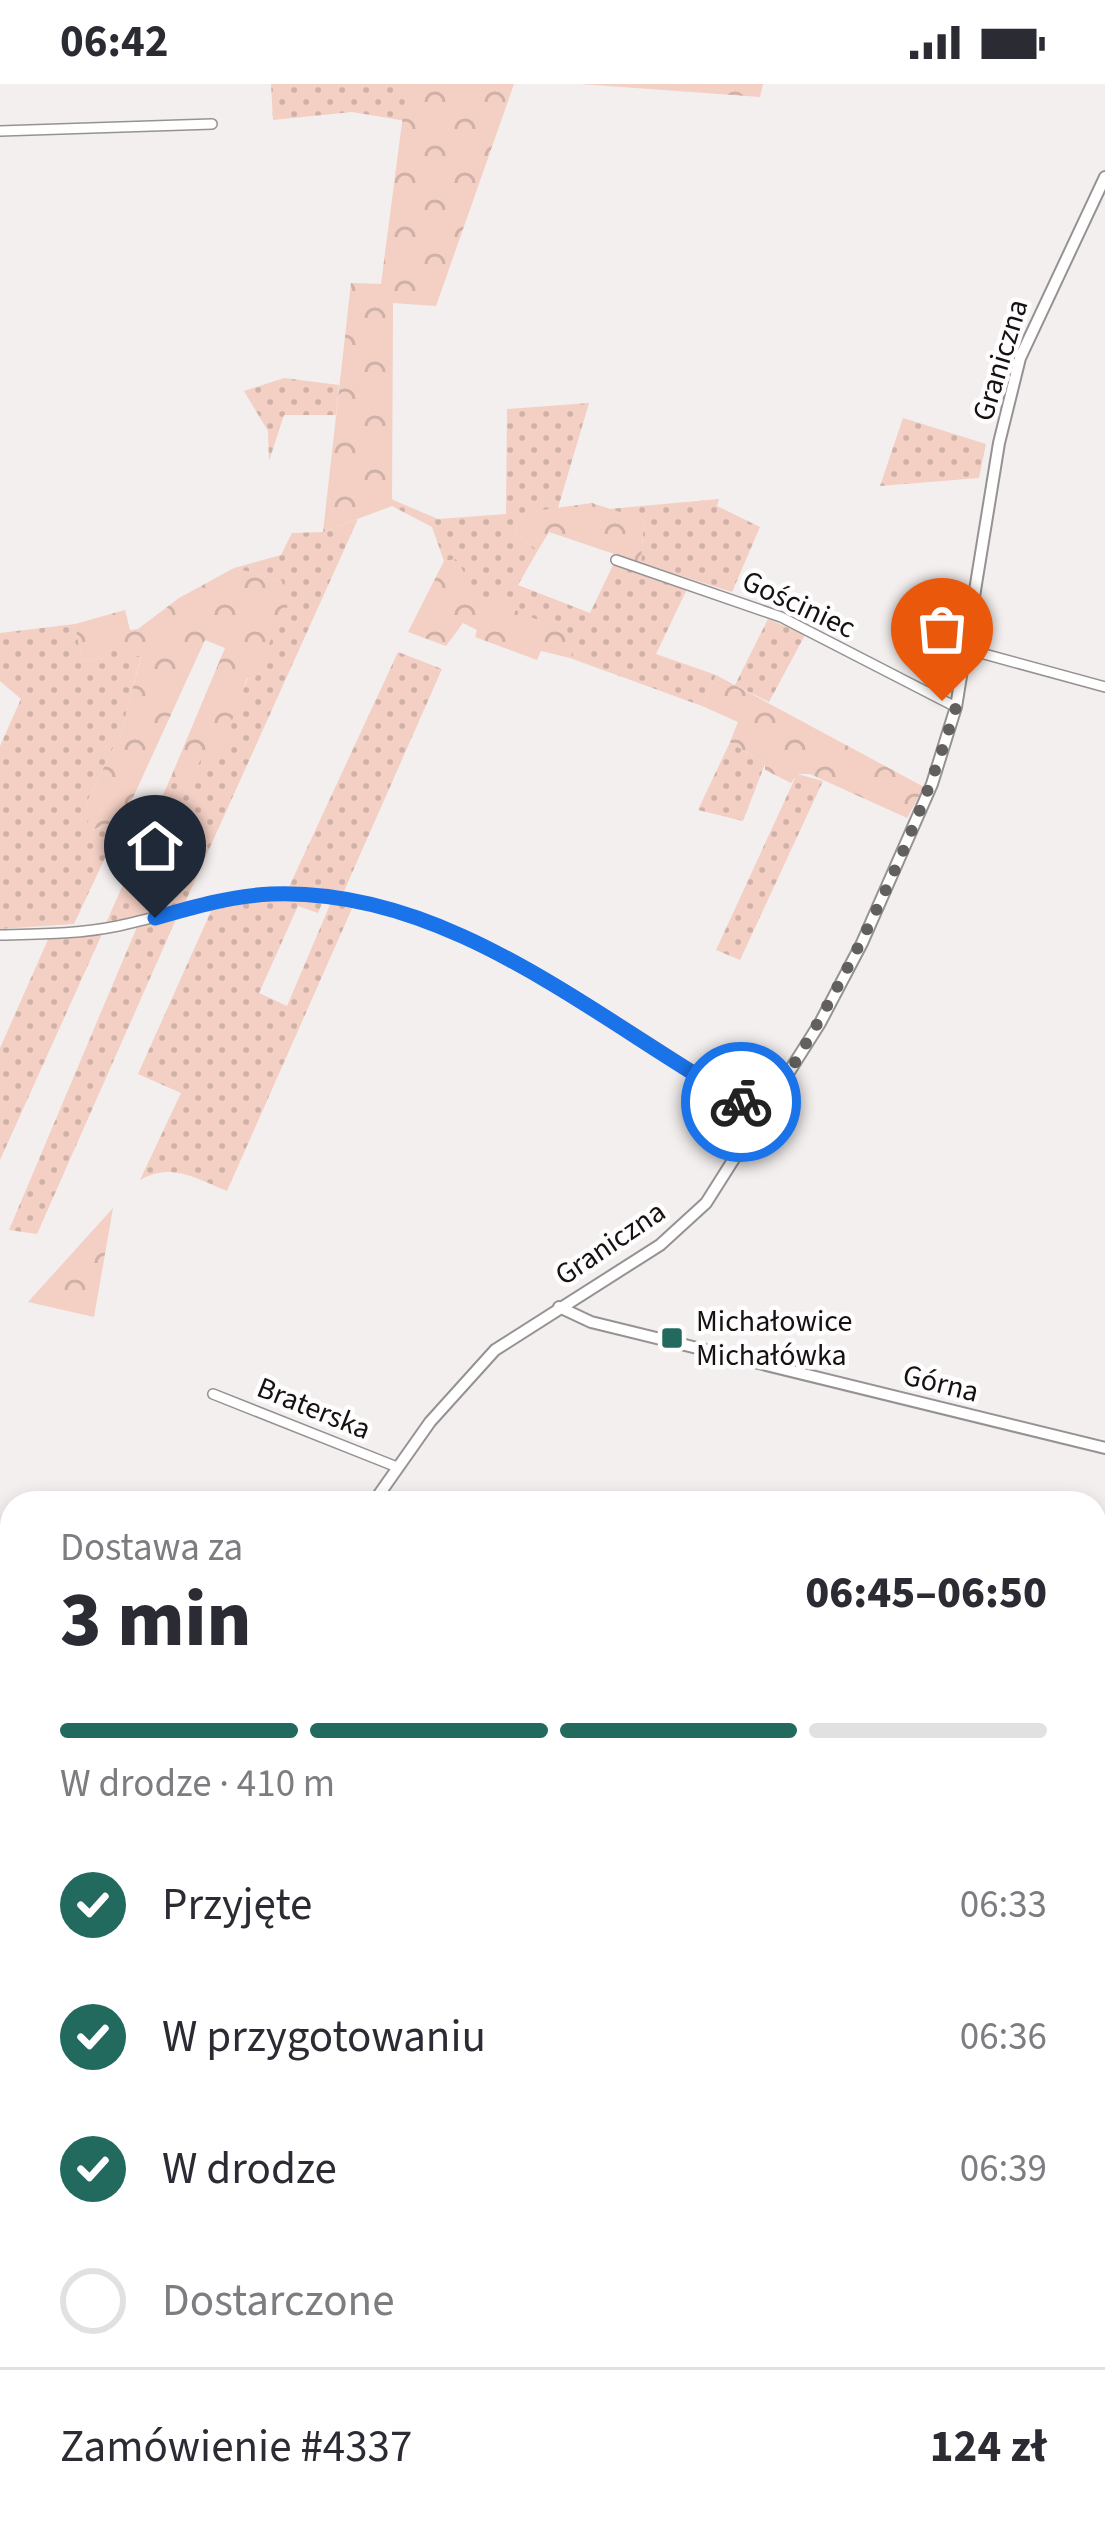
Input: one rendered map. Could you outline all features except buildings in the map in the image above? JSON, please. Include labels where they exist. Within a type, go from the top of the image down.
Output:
[{"type":"street","points":[[0,131],[212,124]]},
{"type":"street","name":"Graniczna","points":[[381,1491],[495,1350],[660,1245],[706,1203],[764,1114],[862,943],[932,784],[956,707],[999,443],[1019,358],[1105,177]]},
{"type":"street","name":"Gościniec","points":[[616,560],[782,617],[956,707]]},
{"type":"street","points":[[966,650],[1105,687]]},
{"type":"street","points":[[0,935],[112,927],[217,901],[272,894],[368,903],[501,954],[764,1114]]},
{"type":"street","name":"Górna","points":[[559,1307],[590,1322],[1105,1448]]},
{"type":"street","name":"Braterska","points":[[213,1394],[397,1468]]},
{"type":"green space","points":[[271,84],[407,84],[406,121],[352,112],[273,120]]},
{"type":"green space","points":[[407,84],[514,84],[436,306],[393,303],[392,506],[323,532],[351,283],[381,284]]},
{"type":"green space","points":[[580,84],[763,84],[760,97]]},
{"type":"green space","points":[[284,378],[339,385],[336,415],[284,415],[269,461],[268,431],[244,391]]},
{"type":"green space","points":[[589,403],[558,508],[521,514],[514,534],[538,550],[518,585],[590,613],[614,563],[687,589],[656,654],[716,675],[702,706],[570,658],[578,638],[475,593],[457,561],[444,561],[432,527],[392,506],[391,499],[438,519],[506,514],[507,409]]},
{"type":"green space","points":[[903,418],[986,444],[979,478],[880,486]]},
{"type":"green space","points":[[719,499],[717,506],[760,527],[732,592],[641,563],[644,520],[609,509]]},
{"type":"green space","points":[[592,503],[644,520],[641,563],[549,532],[538,550],[514,534],[521,513]]},
{"type":"green space","points":[[358,519],[183,907],[106,923],[171,777],[187,785],[203,755],[219,755],[243,690],[275,625],[282,581],[234,568],[281,555],[292,533],[323,532]]},
{"type":"green space","points":[[456,559],[476,593],[579,638],[570,658],[541,651],[537,660],[475,637],[477,630],[463,623],[446,646],[408,632],[444,561]]},
{"type":"green space","points":[[234,568],[282,581],[289,615],[279,619],[256,677],[247,679],[219,756],[203,755],[187,786],[171,777],[225,648],[205,640],[126,813],[117,810],[108,825],[84,832],[91,813],[87,802],[122,730],[141,656],[120,656],[118,645],[107,645],[103,658],[82,662],[75,624],[125,610],[130,630],[138,629],[179,598]]},
{"type":"green space","points":[[768,619],[805,635],[769,702],[735,685]]},
{"type":"green space","points":[[75,624],[82,662],[103,658],[106,645],[118,644],[141,655],[122,730],[87,802],[97,829],[108,825],[117,809],[126,813],[74,924],[0,929],[0,746],[21,699],[0,681],[0,633]]},
{"type":"green space","points":[[398,652],[442,669],[344,891],[289,887]]},
{"type":"green space","points":[[716,675],[924,787],[907,818],[810,774],[798,774],[791,783],[765,770],[765,764],[730,742],[738,722],[702,706]]},
{"type":"green space","points":[[730,742],[765,764],[743,821],[698,810]]},
{"type":"green space","points":[[797,774],[823,781],[740,960],[716,950]]},
{"type":"green space","points":[[324,899],[318,913],[298,906],[259,993],[287,1006],[332,900],[354,904],[227,1191],[173,1172],[140,1180],[181,1093],[138,1074],[212,909],[235,902]]},
{"type":"green space","points":[[177,917],[37,1234],[9,1230],[137,927]]},
{"type":"green space","points":[[102,934],[0,1160],[0,1048],[50,935]]},
{"type":"green space","points":[[113,1208],[94,1317],[28,1302]]},
{"type":"way so far","points":[[741,1102],[764,1114],[862,943],[932,784],[956,707],[942,701]]},
{"type":"place","name":"Michałowice Michałówka","points":[[672,1338]]},
{"type":"route","points":[[155,918],[217,901],[272,894],[368,903],[454,932],[501,954],[741,1102]]}]
